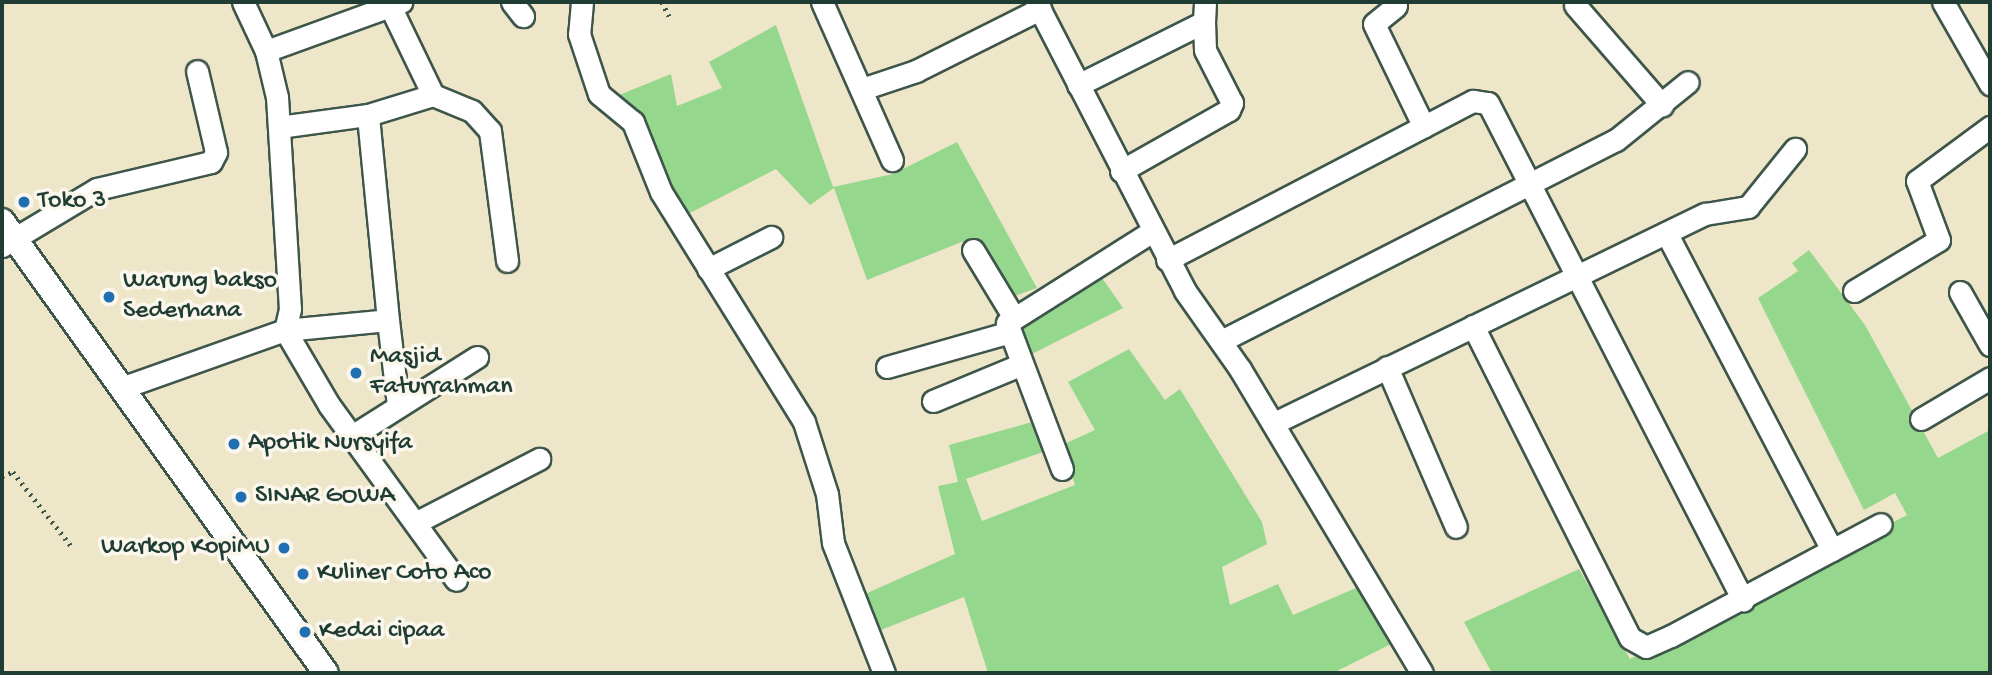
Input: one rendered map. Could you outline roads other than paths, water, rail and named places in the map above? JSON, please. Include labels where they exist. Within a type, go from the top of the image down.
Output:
[{"type":"street","points":[[243,2],[266,51],[279,127],[290,309],[285,330],[352,436],[456,580]]},
{"type":"street","points":[[582,2],[579,34],[598,94],[633,122],[661,192],[804,422],[827,494],[833,543],[884,673]]},
{"type":"street","points":[[822,2],[892,160]]},
{"type":"street","points":[[1943,2],[1990,84]]},
{"type":"street","points":[[266,51],[396,4],[433,95]]},
{"type":"street","points":[[1575,5],[1662,105]]},
{"type":"street","points":[[862,89],[916,71],[1038,6],[1167,260],[1274,423],[1422,673]]},
{"type":"street","points":[[1396,6],[1374,24],[1424,127]]},
{"type":"street","points":[[1078,85],[1205,12],[1205,50],[1232,103],[1229,110],[1121,171]]},
{"type":"street","points":[[197,71],[216,152],[211,162],[97,189],[5,234],[124,387],[327,673]]},
{"type":"street","points":[[1221,341],[1616,140],[1688,82]]},
{"type":"street","points":[[279,127],[368,115],[433,95],[472,111],[490,131],[507,261]]},
{"type":"street","points":[[1167,260],[1473,101],[1488,103],[1527,186],[1743,600]]},
{"type":"street","points":[[368,115],[398,405]]},
{"type":"street","points":[[1853,291],[1939,240],[1917,181],[1990,127]]},
{"type":"street","points":[[1274,423],[1665,233],[1718,209],[1754,203],[1796,149]]},
{"type":"street","points":[[887,367],[1010,325],[1151,232]]},
{"type":"street","points":[[1665,233],[1832,550]]},
{"type":"street","points":[[708,269],[771,237]]},
{"type":"street","points":[[972,250],[1010,325],[1020,365],[1062,469]]},
{"type":"street","points":[[1960,292],[1990,345]]},
{"type":"street","points":[[124,387],[285,330],[388,320]]},
{"type":"street","points":[[1473,326],[1635,646],[1646,647],[1743,600],[1881,524]]},
{"type":"street","points":[[352,436],[477,357]]},
{"type":"street","points":[[933,401],[1020,365]]},
{"type":"street","points":[[1387,367],[1456,527]]},
{"type":"street","points":[[1921,419],[1990,378]]},
{"type":"street","points":[[415,523],[539,459]]},
{"type":"place","name":"Toko 3","points":[[24,202]]},
{"type":"place","name":"Warung bakso Sederhana","points":[[109,297]]},
{"type":"place","name":"Masjid Faturrahman","points":[[356,373]]},
{"type":"place","name":"Apotik Nursyifa","points":[[234,444]]},
{"type":"place","name":"SINAR GOWA","points":[[241,497]]},
{"type":"place","name":"Warkop KopiMU","points":[[284,548]]},
{"type":"place","name":"Kuliner Coto Aco","points":[[303,574]]},
{"type":"place","name":"Kedai cipaa","points":[[305,632]]}]
